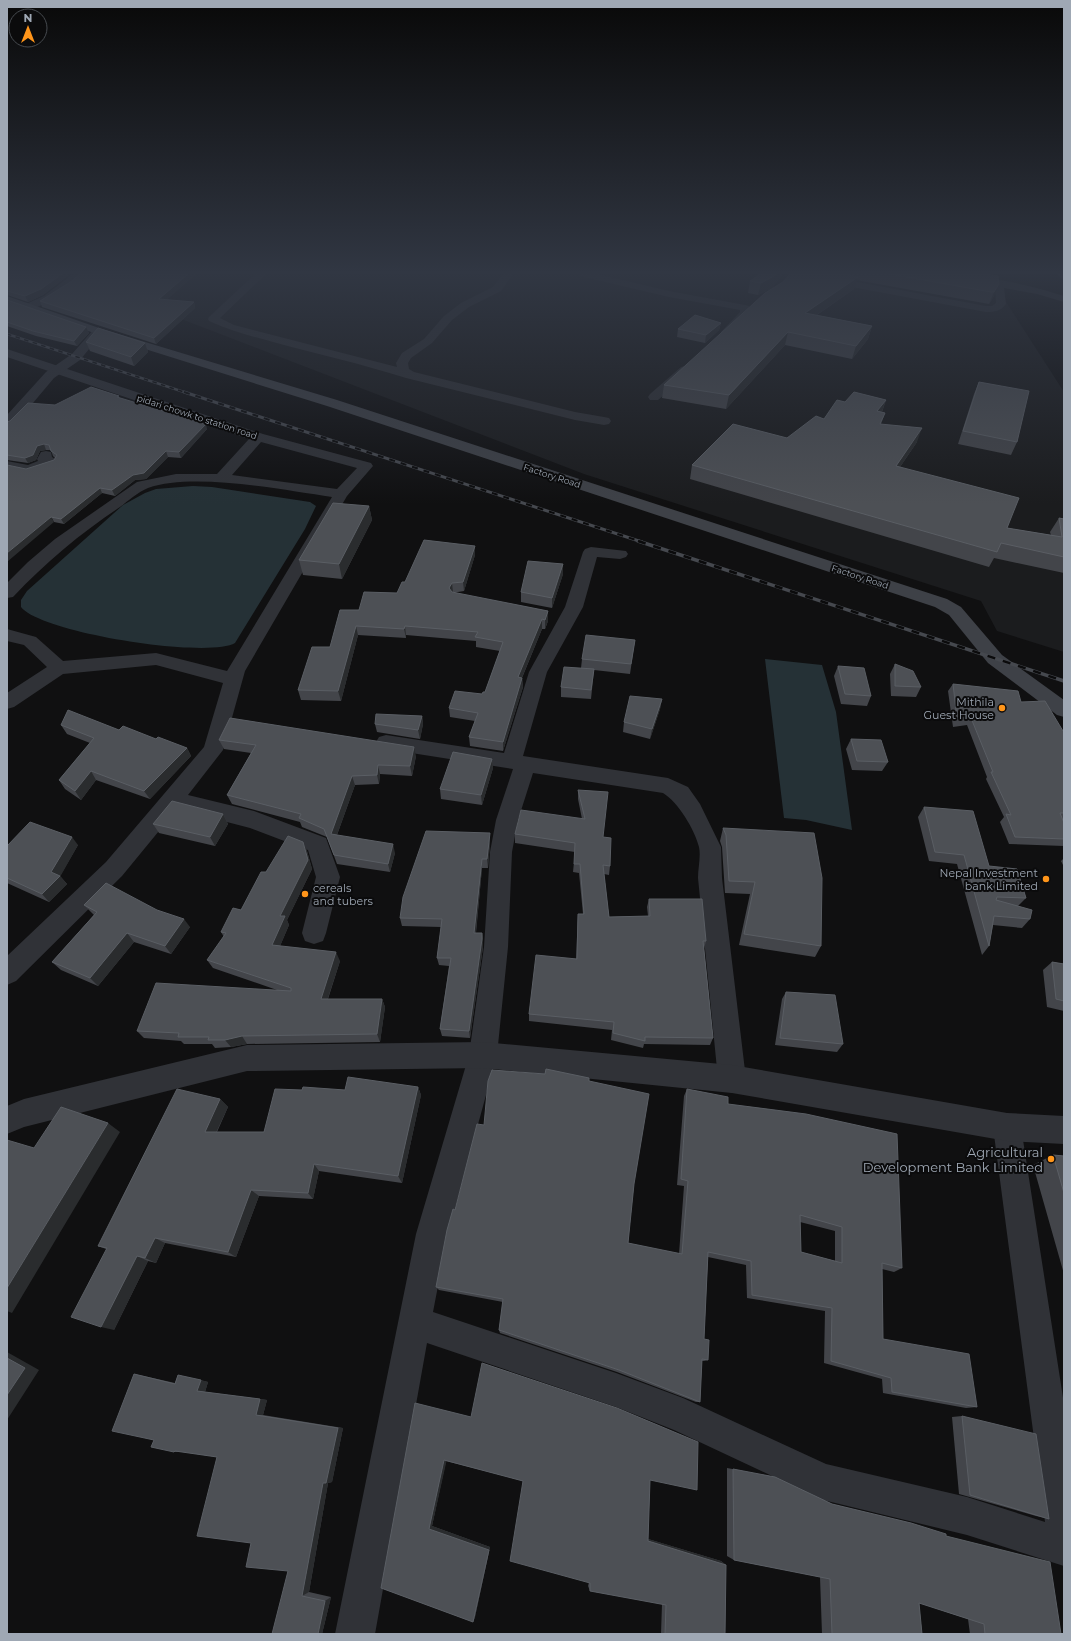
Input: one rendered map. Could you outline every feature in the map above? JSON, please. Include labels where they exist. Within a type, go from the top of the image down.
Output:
[{"type":"main road","name":"Factory Road","points":[[162,351],[332,403],[941,603],[955,611],[995,659],[1064,710]]},
{"type":"street","points":[[7,422],[56,370],[76,357],[81,351]]},
{"type":"street","points":[[316,351],[382,366],[410,375],[575,416],[604,421]]},
{"type":"street","points":[[410,375],[403,370],[402,363],[406,356],[414,351]]},
{"type":"street","name":"pidari chowk to station road","points":[[7,353],[258,437],[366,466],[341,494]]},
{"type":"street","points":[[654,397],[692,364]]},
{"type":"street","points":[[221,479],[258,437]]},
{"type":"street","points":[[7,465],[29,468],[51,461],[44,459],[46,455]]},
{"type":"street","points":[[7,593],[34,565],[61,542],[87,522],[142,485],[176,478],[221,479],[341,494],[236,670],[233,679],[230,718],[213,750],[114,869],[7,973]]},
{"type":"street","points":[[355,1634],[432,1234],[483,1055],[496,947],[501,852],[518,763],[517,747],[538,672],[560,617],[574,607],[592,552],[620,554]]},
{"type":"street","points":[[7,635],[30,641],[59,668]]},
{"type":"street","points":[[7,702],[59,668],[156,659],[233,679]]},
{"type":"street","points":[[371,740],[668,786],[680,793],[692,810],[710,847],[710,878],[732,1079]]},
{"type":"street","points":[[172,799],[254,820],[318,844],[328,877],[314,933]]},
{"type":"street","points":[[7,1120],[24,1113],[247,1058],[483,1055],[732,1079],[1007,1127],[1064,1130]]},
{"type":"street","points":[[1007,1127],[1064,1525]]},
{"type":"street","points":[[414,1322],[616,1390],[683,1416],[823,1482],[967,1516],[1064,1547]]},
{"type":"shaded area","points":[[263,351],[1037,351],[1064,392],[1064,652],[997,631],[981,601],[584,474]]},
{"type":"shaded area","points":[[193,486],[212,487],[310,502],[316,506],[305,529],[235,643],[219,647],[193,648],[125,641],[59,626],[35,617],[21,607],[21,600],[27,591],[123,505],[156,489]]},
{"type":"shaded area","points":[[765,659],[822,665],[836,712],[852,830],[806,820],[784,818]]},
{"type":"building","points":[[112,351],[137,351],[131,357]]},
{"type":"building","points":[[702,351],[771,351],[729,395],[664,385]]},
{"type":"building","points":[[979,382],[1029,391],[1017,442],[963,431]]},
{"type":"building","points":[[91,387],[119,396],[117,397],[206,424],[179,452],[166,451],[144,473],[133,475],[112,490],[100,488],[61,519],[51,517],[7,553],[7,465],[26,469],[54,460],[57,455],[51,451],[49,445],[44,444],[37,446],[33,455],[25,458],[7,455],[7,422],[10,421],[28,403],[55,405]]},
{"type":"building","points":[[854,392],[886,400],[877,411],[885,413],[880,424],[922,428],[896,466],[1019,498],[1007,528],[1062,537],[1059,518],[1064,519],[1064,557],[1001,543],[997,552],[692,465],[733,424],[787,438],[816,416],[824,419],[837,400],[845,402]]},
{"type":"building","points":[[333,503],[369,506],[339,564],[299,560]]},
{"type":"building","points":[[424,540],[475,546],[463,582],[452,583],[449,588],[452,592],[548,611],[545,620],[542,619],[518,677],[522,678],[503,742],[469,737],[478,713],[449,708],[455,691],[482,694],[485,692],[503,642],[475,637],[478,632],[405,626],[404,629],[356,626],[338,691],[298,690],[312,647],[330,647],[340,610],[359,610],[364,592],[397,593],[402,582],[405,582]]},
{"type":"building","points":[[528,561],[563,564],[552,598],[521,592]]},
{"type":"building","points":[[586,635],[635,640],[631,664],[582,659]]},
{"type":"building","points":[[895,664],[913,671],[921,687],[895,686]]},
{"type":"building","points":[[838,666],[864,668],[871,696],[845,694]]},
{"type":"building","points":[[564,667],[594,669],[591,690],[561,687]]},
{"type":"building","points":[[953,684],[1018,691],[1021,702],[1045,701],[1064,731],[1064,813],[1060,813],[1064,823],[1064,839],[1015,837],[1006,814],[1011,815],[991,772],[993,772],[971,718],[957,719]]},
{"type":"building","points":[[630,696],[662,699],[652,729],[624,722]]},
{"type":"building","points":[[68,710],[119,730],[123,726],[156,739],[158,737],[187,748],[144,791],[91,771],[75,791],[59,780],[94,738],[61,725]]},
{"type":"building","points":[[376,714],[422,716],[418,730],[375,724]]},
{"type":"building","points":[[230,718],[414,747],[410,766],[378,765],[377,775],[352,776],[331,834],[393,844],[388,864],[334,855],[324,829],[299,818],[301,814],[227,795],[256,745],[219,740]]},
{"type":"building","points":[[851,739],[881,740],[888,762],[857,761]]},
{"type":"building","points":[[453,752],[492,759],[481,795],[440,789]]},
{"type":"building","points":[[578,790],[608,792],[603,837],[611,838],[610,866],[603,865],[609,917],[650,916],[649,899],[702,899],[706,941],[703,941],[713,1038],[645,1037],[645,1041],[613,1033],[614,1022],[529,1014],[536,955],[577,959],[578,914],[584,914],[580,864],[574,864],[575,843],[515,834],[521,810],[585,819]]},
{"type":"building","points":[[172,801],[223,814],[210,837],[153,824]]},
{"type":"building","points":[[924,807],[973,811],[989,866],[1017,869],[1026,898],[997,897],[996,900],[1032,910],[1030,919],[994,916],[989,946],[964,855],[935,852]]},
{"type":"building","points":[[30,822],[72,837],[51,872],[60,876],[42,894],[7,878],[7,846]]},
{"type":"building","points":[[723,828],[814,833],[822,878],[821,946],[744,934],[755,882],[729,881],[726,835]]},
{"type":"building","points":[[426,831],[490,833],[487,859],[482,859],[474,933],[482,933],[482,939],[469,1031],[440,1029],[451,958],[437,958],[442,919],[400,918],[403,897]]},
{"type":"building","points":[[288,836],[303,842],[308,860],[280,916],[285,916],[272,945],[336,952],[321,999],[382,999],[377,1034],[242,1036],[225,1040],[208,1040],[209,1037],[178,1037],[179,1033],[137,1031],[156,983],[291,991],[291,988],[207,960],[226,933],[221,932],[233,908],[241,910],[261,872],[266,872]]},
{"type":"building","points":[[106,883],[157,910],[184,919],[165,946],[127,933],[90,978],[52,962],[97,912],[84,905]]},
{"type":"building","points":[[1052,962],[1064,964],[1064,1001],[1056,999]]},
{"type":"building","points":[[786,992],[835,995],[843,1044],[780,1038]]},
{"type":"building","points":[[546,1069],[589,1078],[589,1081],[649,1094],[634,1184],[628,1243],[682,1254],[688,1181],[681,1179],[687,1089],[728,1097],[728,1104],[806,1114],[897,1134],[902,1268],[882,1263],[883,1339],[969,1354],[977,1407],[892,1392],[891,1378],[831,1361],[832,1308],[752,1295],[751,1261],[708,1252],[704,1339],[709,1340],[708,1360],[702,1359],[700,1402],[619,1370],[499,1330],[503,1299],[436,1287],[447,1230],[453,1209],[455,1210],[477,1124],[484,1125],[488,1081],[492,1070],[545,1074]],"holes":[[[800,1215],[842,1227],[842,1263],[801,1252]]]},
{"type":"building","points":[[348,1077],[418,1087],[398,1176],[314,1164],[308,1193],[251,1190],[228,1252],[155,1238],[145,1258],[137,1256],[101,1327],[71,1317],[107,1248],[98,1246],[177,1089],[220,1099],[205,1132],[264,1132],[275,1089],[302,1090],[303,1087],[345,1090]]},
{"type":"building","points":[[61,1107],[108,1123],[7,1288],[7,1140],[34,1148]]},
{"type":"building","points":[[1053,1155],[1064,1156],[1064,1193]]},
{"type":"building","points":[[7,1358],[25,1368],[7,1395]]},
{"type":"building","points":[[482,1363],[617,1408],[698,1442],[697,1490],[650,1480],[648,1541],[726,1565],[725,1634],[665,1634],[666,1605],[590,1591],[590,1583],[510,1561],[523,1481],[444,1460],[429,1529],[489,1550],[473,1622],[381,1588],[415,1403],[471,1417]]},
{"type":"building","points":[[134,1374],[175,1384],[178,1375],[201,1380],[197,1391],[260,1399],[256,1415],[338,1428],[326,1483],[323,1483],[302,1596],[325,1601],[318,1634],[272,1634],[288,1571],[246,1567],[251,1543],[197,1536],[217,1457],[174,1452],[151,1447],[154,1440],[112,1431]]},
{"type":"building","points":[[962,1416],[1036,1434],[1049,1519],[970,1495]]},
{"type":"building","points":[[733,1469],[775,1477],[832,1504],[911,1523],[946,1534],[946,1536],[1050,1562],[1061,1634],[985,1634],[984,1624],[919,1603],[922,1634],[832,1634],[830,1579],[734,1560]]},
{"type":"railway","points":[[58,351],[187,393]]},
{"type":"railway","points":[[184,392],[642,542]]},
{"type":"railway","points":[[638,541],[1064,681]]},
{"type":"place","name":"Mithila Guest House","points":[[1002,708]]},
{"type":"place","name":"Nepal Investment bank Limited","points":[[1046,879]]},
{"type":"place","name":"cereals and tubers","points":[[305,894]]},
{"type":"place","name":"Agricultural Development Bank Limited","points":[[1051,1159]]}]
